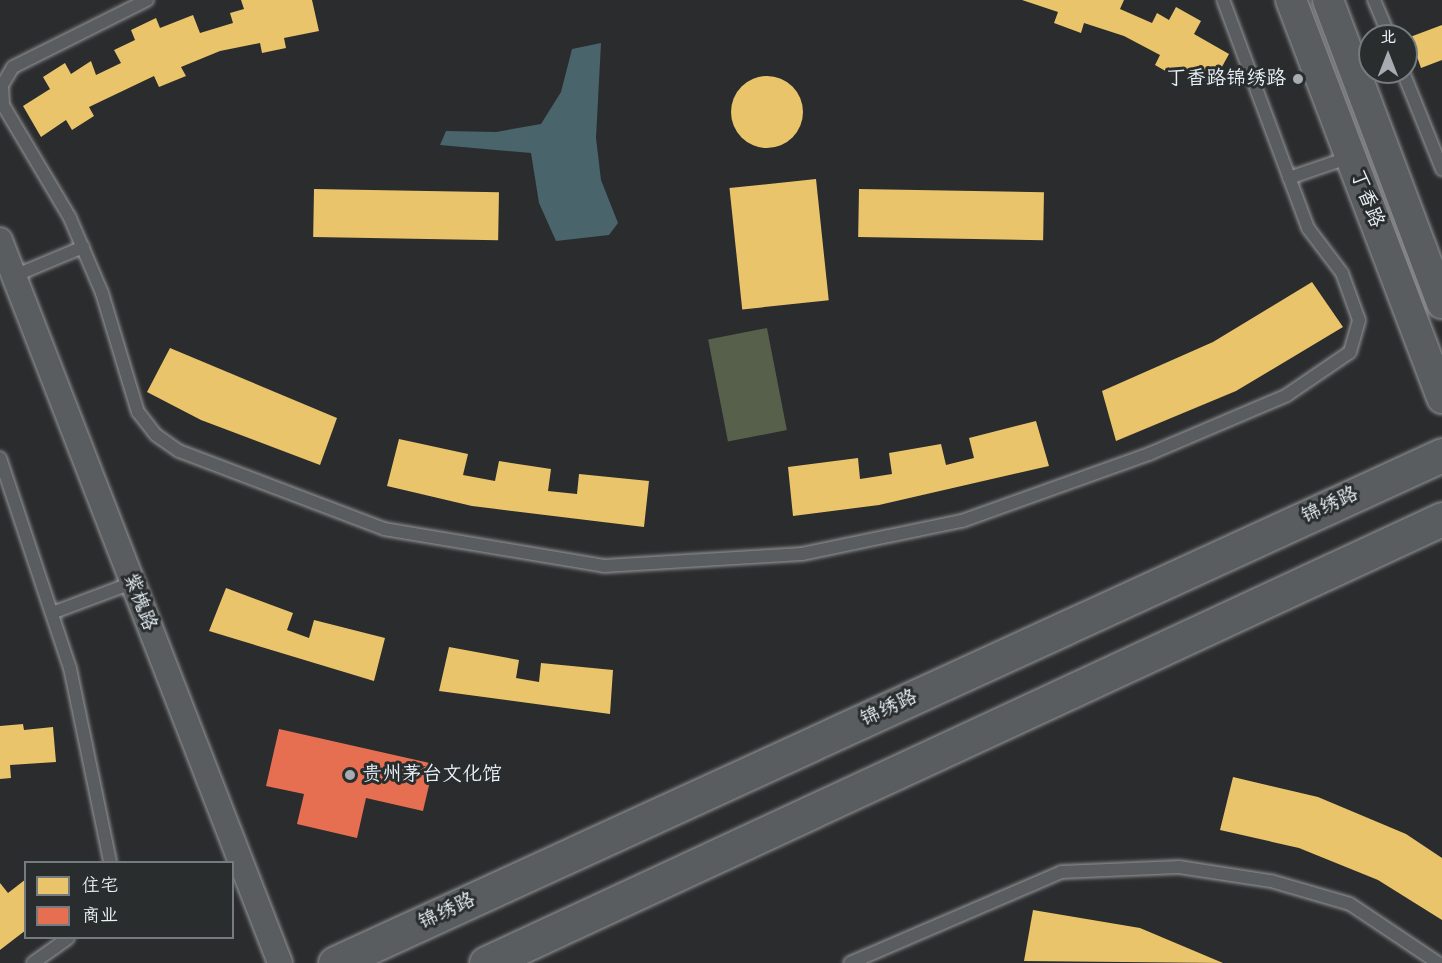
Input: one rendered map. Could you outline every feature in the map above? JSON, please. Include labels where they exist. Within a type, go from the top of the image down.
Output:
[{"type":"main road","name":"锦绣路","points":[[335,963],[1442,455]]},
{"type":"main road","points":[[486,963],[1442,519]]},
{"type":"street","name":"丁香路","points":[[1291,0],[1442,398]]},
{"type":"street","name":"丁香路","points":[[1328,0],[1442,303]]},
{"type":"street","name":"紫槐路","points":[[0,240],[280,963]]},
{"type":"lane","points":[[147,0],[13,67],[2,85],[3,105],[83,247],[138,412],[156,435],[179,451],[384,529],[615,566],[802,554],[962,521],[1149,454],[1287,395],[1350,352],[1359,320],[1342,273],[1308,228],[1223,0]]},
{"type":"lane","points":[[1374,0],[1384,24]]},
{"type":"lane","points":[[1408,84],[1442,169]]},
{"type":"lane","points":[[1289,178],[1350,157]]},
{"type":"lane","points":[[14,276],[83,247]]},
{"type":"lane","points":[[0,458],[70,668],[110,861]]},
{"type":"lane","points":[[52,613],[132,583]]},
{"type":"lane","points":[[850,963],[1061,872],[1179,867],[1271,881],[1350,903],[1438,963]]},
{"type":"lane","points":[[33,963],[67,939]]},
{"type":"green space","points":[[767,328],[787,430],[728,442],[708,339]]},
{"type":"water","points":[[601,43],[596,138],[601,180],[618,223],[609,235],[556,241],[539,203],[531,153],[440,145],[446,131],[496,132],[541,124],[561,92],[572,49]]},
{"type":"building: 住宅","points":[[241,0],[312,0],[319,31],[284,38],[286,48],[262,53],[260,43],[220,51],[181,67],[186,76],[159,87],[154,76],[89,107],[94,116],[72,130],[66,120],[41,137],[23,106],[50,89],[43,77],[65,63],[71,74],[91,61],[96,75],[121,63],[114,50],[135,40],[131,30],[156,18],[160,28],[193,15],[200,33],[233,23],[230,13],[244,9]]},
{"type":"building: 住宅","points":[[1022,0],[1124,0],[1120,9],[1152,23],[1157,13],[1169,20],[1176,7],[1201,21],[1194,34],[1229,54],[1212,85],[1181,68],[1176,77],[1155,65],[1160,55],[1124,36],[1084,23],[1081,33],[1054,23],[1058,12]]},
{"type":"building: 住宅","points":[[1442,25],[1442,60],[1421,68],[1418,60],[1418,34]]},
{"type":"building: 住宅","points":[[760,76],[774,76],[793,86],[803,105],[803,119],[793,138],[774,148],[760,148],[741,138],[731,119],[731,105],[741,86]]},
{"type":"building: 住宅","points":[[816,179],[829,300],[742,309],[729,188]]},
{"type":"building: 住宅","points":[[314,189],[499,192],[498,240],[313,237]]},
{"type":"building: 住宅","points":[[859,189],[1044,192],[1043,240],[858,237]]},
{"type":"building: 住宅","points":[[1312,282],[1343,327],[1236,391],[1116,441],[1102,391],[1213,342]]},
{"type":"building: 住宅","points":[[170,348],[337,418],[320,465],[201,420],[147,392]]},
{"type":"building: 住宅","points":[[1036,421],[1049,466],[879,505],[793,516],[788,467],[858,458],[860,479],[892,474],[889,453],[941,444],[946,465],[974,458],[969,438]]},
{"type":"building: 住宅","points":[[399,439],[468,454],[463,475],[495,481],[499,461],[551,469],[548,491],[577,494],[579,474],[649,481],[644,527],[472,506],[387,486]]},
{"type":"building: 住宅","points":[[226,588],[293,613],[287,630],[309,638],[314,620],[385,638],[374,681],[209,631]]},
{"type":"building: 住宅","points":[[449,647],[519,660],[516,678],[539,682],[541,663],[613,670],[610,714],[439,691]]},
{"type":"building: 住宅","points":[[23,724],[24,730],[53,727],[56,762],[10,765],[11,778],[0,779],[0,726]]},
{"type":"building: 住宅","points":[[1233,777],[1318,797],[1406,834],[1442,858],[1442,920],[1378,880],[1299,848],[1220,830]]},
{"type":"building: 住宅","points":[[24,881],[24,932],[0,950],[0,883],[8,893]]},
{"type":"building: 住宅","points":[[1033,910],[1140,928],[1223,963],[1024,961]]},
{"type":"building: 商业","name":"贵州茅台文化馆","points":[[279,729],[434,764],[423,811],[366,798],[357,838],[297,824],[304,794],[266,786]]},
{"type":"place","name":"丁香路锦绣路","points":[[1298,79]]},
{"type":"place","name":"贵州茅台文化馆","points":[[350,775]]}]
